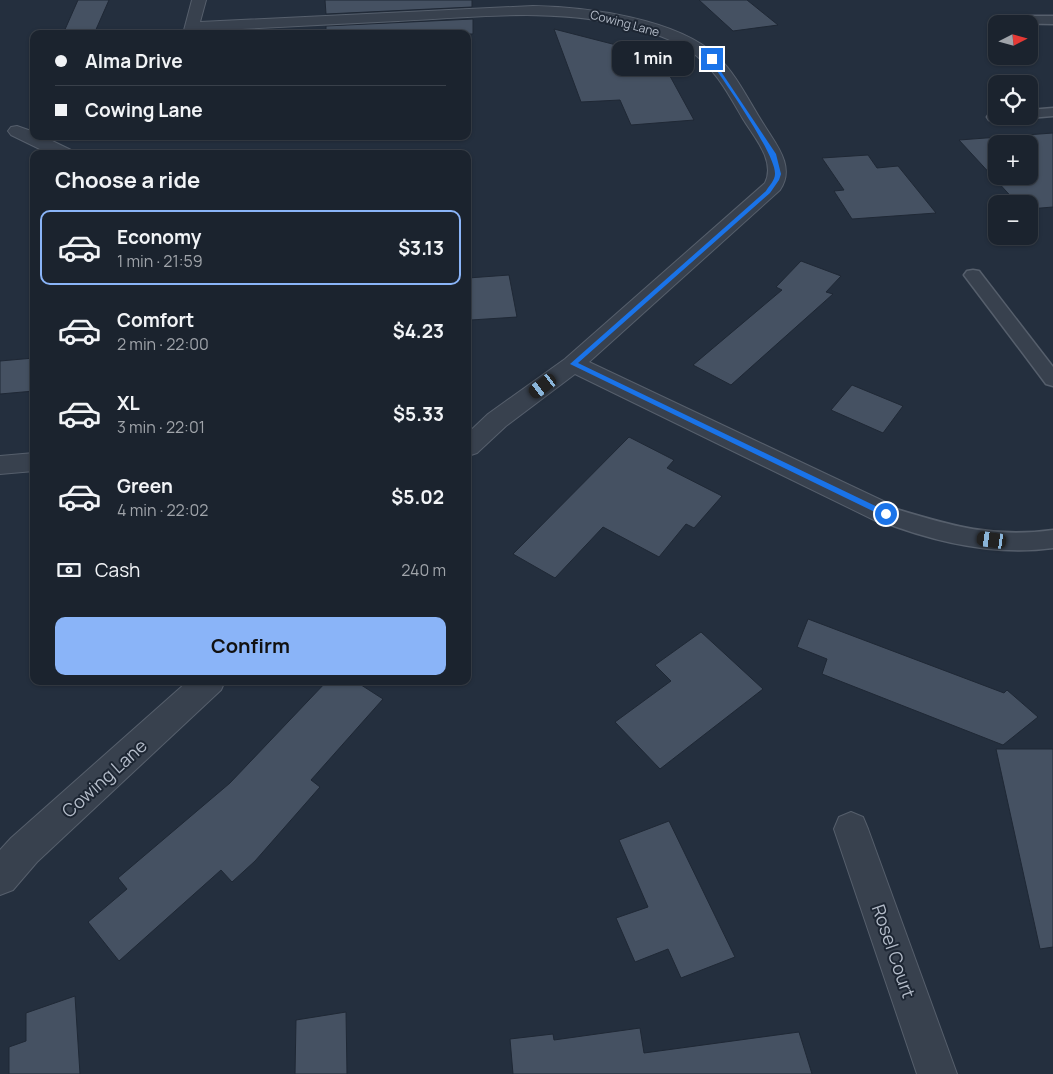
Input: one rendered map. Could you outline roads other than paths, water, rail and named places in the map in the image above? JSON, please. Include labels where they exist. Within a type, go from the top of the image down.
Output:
[{"type":"street","points":[[192,30],[199,0]]},
{"type":"street","name":"Cowing Lane","points":[[192,30],[533,10],[563,10],[602,16],[659,32],[693,45],[712,59],[773,154],[778,174],[777,180],[768,192],[574,364],[497,420],[471,444]]},
{"type":"street","points":[[0,138],[30,126]]},
{"type":"street","points":[[17,131],[30,137]]},
{"type":"street","points":[[36,140],[57,150]]},
{"type":"street","points":[[574,364],[886,514]]},
{"type":"street","points":[[471,423],[497,420]]},
{"type":"street","points":[[0,465],[30,462]]},
{"type":"street","name":"Cowing Lane","points":[[0,878],[24,850],[206,685]]},
{"type":"street","name":"Rosel Court","points":[[851,829],[937,1074]]},
{"type":"lane","points":[[1038,20],[1053,20]]},
{"type":"lane","points":[[1038,113],[1053,112]]},
{"type":"lane","points":[[973,275],[1053,380]]},
{"type":"lane","points":[[886,514],[908,523],[944,533],[1008,542],[1042,542],[1053,539]]}]
